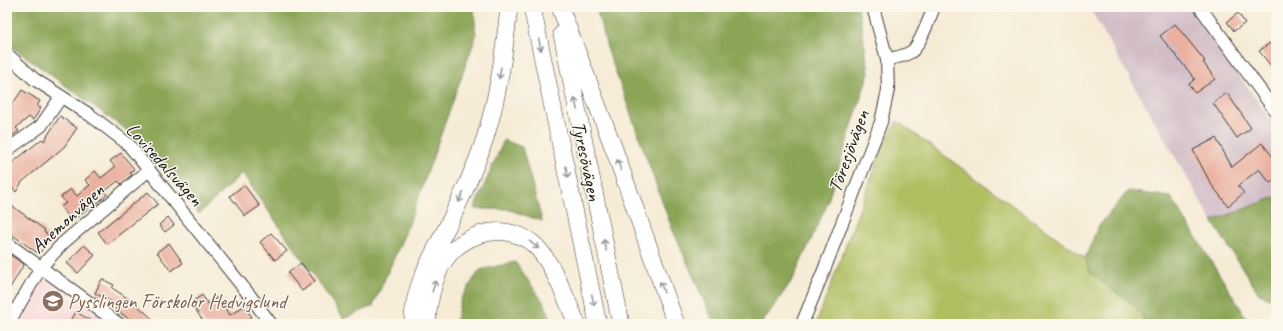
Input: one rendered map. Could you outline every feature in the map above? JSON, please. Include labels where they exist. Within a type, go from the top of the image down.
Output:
[{"type":"highway","points":[[413,324],[412,314],[422,277],[467,184],[480,152],[490,121],[498,88],[505,47],[509,7]]},
{"type":"highway","name":"Tyresövägen","points":[[532,7],[598,324]]},
{"type":"highway","name":"Tyresövägen","points":[[556,7],[621,324]]},
{"type":"highway","points":[[560,7],[614,149],[676,324]]},
{"type":"highway","points":[[427,324],[428,310],[433,287],[441,268],[450,254],[458,246],[470,238],[494,231],[507,232],[520,236],[531,242],[541,252],[549,263],[576,324]]},
{"type":"street","name":"Töresjövägen","points":[[802,324],[881,122],[888,90],[887,59],[873,7]]},
{"type":"street","points":[[887,59],[900,57],[913,51],[925,29],[934,7]]},
{"type":"street","points":[[1200,7],[1276,112]]},
{"type":"street","name":"Lovisedalsvägen","points":[[7,54],[34,79],[90,115],[128,144],[271,324]]},
{"type":"street","points":[[7,150],[40,126],[61,96]]},
{"type":"street","name":"Anemonvägen","points":[[8,324],[41,267],[63,243],[149,170]]},
{"type":"street","points":[[7,243],[119,324]]},
{"type":"shaded area","points":[[1089,7],[1190,7],[1276,127],[1276,197],[1212,221]]},
{"type":"shaded area","name":"Pysslingen Förskolor Hedvigslund","points":[[42,278],[114,324],[16,324]]},
{"type":"green space","points":[[7,7],[474,7],[476,36],[409,224],[373,306],[344,319],[242,173],[199,214],[147,145],[11,46],[7,41]]},
{"type":"green space","points":[[596,7],[858,7],[869,72],[826,207],[793,279],[761,324],[714,323],[671,226],[607,48]]},
{"type":"green space","points":[[897,121],[1086,259],[1107,286],[1130,302],[1142,314],[1144,324],[816,324],[885,142]]},
{"type":"green space","points":[[504,140],[522,147],[542,221],[507,209],[474,209]]},
{"type":"green space","points":[[1128,191],[1171,197],[1249,322],[1252,324],[1144,324],[1142,314],[1130,302],[1090,272],[1085,258],[1098,227]]},
{"type":"green space","points":[[1276,197],[1276,301],[1259,294],[1212,221]]},
{"type":"green space","points":[[515,262],[544,303],[554,324],[455,324],[461,298],[480,270]]},
{"type":"building","points":[[1238,13],[1245,23],[1234,31],[1227,22]]},
{"type":"building","points":[[1175,24],[1205,61],[1203,62],[1215,79],[1195,93],[1189,84],[1195,79],[1160,36]]},
{"type":"building","points":[[1270,43],[1276,51],[1276,72],[1259,51]]},
{"type":"building","points":[[22,90],[40,101],[37,106],[41,108],[33,120],[29,117],[16,128],[19,131],[7,140],[7,108],[14,102]]},
{"type":"building","points":[[1227,93],[1251,128],[1237,138],[1213,103]]},
{"type":"building","points":[[60,116],[77,128],[64,147],[22,182],[16,192],[7,181],[7,167],[42,139],[44,141]]},
{"type":"building","points":[[1216,138],[1232,167],[1262,143],[1276,161],[1276,178],[1270,183],[1259,169],[1238,186],[1244,193],[1228,206],[1211,184],[1193,150]]},
{"type":"building","points":[[121,153],[134,169],[130,173],[132,175],[121,184],[118,181],[105,191],[107,195],[72,221],[61,207],[66,203],[61,197],[71,189],[77,196],[90,185],[85,180],[95,171],[101,178],[115,167],[110,161]]},
{"type":"building","points":[[244,185],[260,206],[245,216],[230,196]]},
{"type":"building","points":[[148,192],[158,204],[107,244],[98,232]]},
{"type":"building","points":[[7,202],[45,230],[44,232],[51,237],[39,254],[7,231]]},
{"type":"building","points":[[168,217],[174,225],[165,232],[159,225]]},
{"type":"building","points":[[271,233],[287,251],[275,260],[260,242]]},
{"type":"building","points":[[169,243],[183,263],[171,271],[157,252]]},
{"type":"building","points":[[84,245],[95,255],[78,273],[67,263]]},
{"type":"building","points":[[7,253],[24,264],[7,293]]},
{"type":"building","points":[[301,263],[315,281],[302,291],[288,273]]},
{"type":"building","points":[[102,279],[114,285],[112,288],[135,303],[158,324],[136,324],[115,309],[117,305],[95,293]]},
{"type":"building","points":[[202,295],[208,304],[218,297],[230,315],[244,306],[252,317],[242,324],[205,324],[191,303]]},
{"type":"building","points":[[76,312],[97,324],[69,324]]},
{"type":"place","name":"Pysslingen Förskolor Hedvigslund","points":[[53,301]]}]
